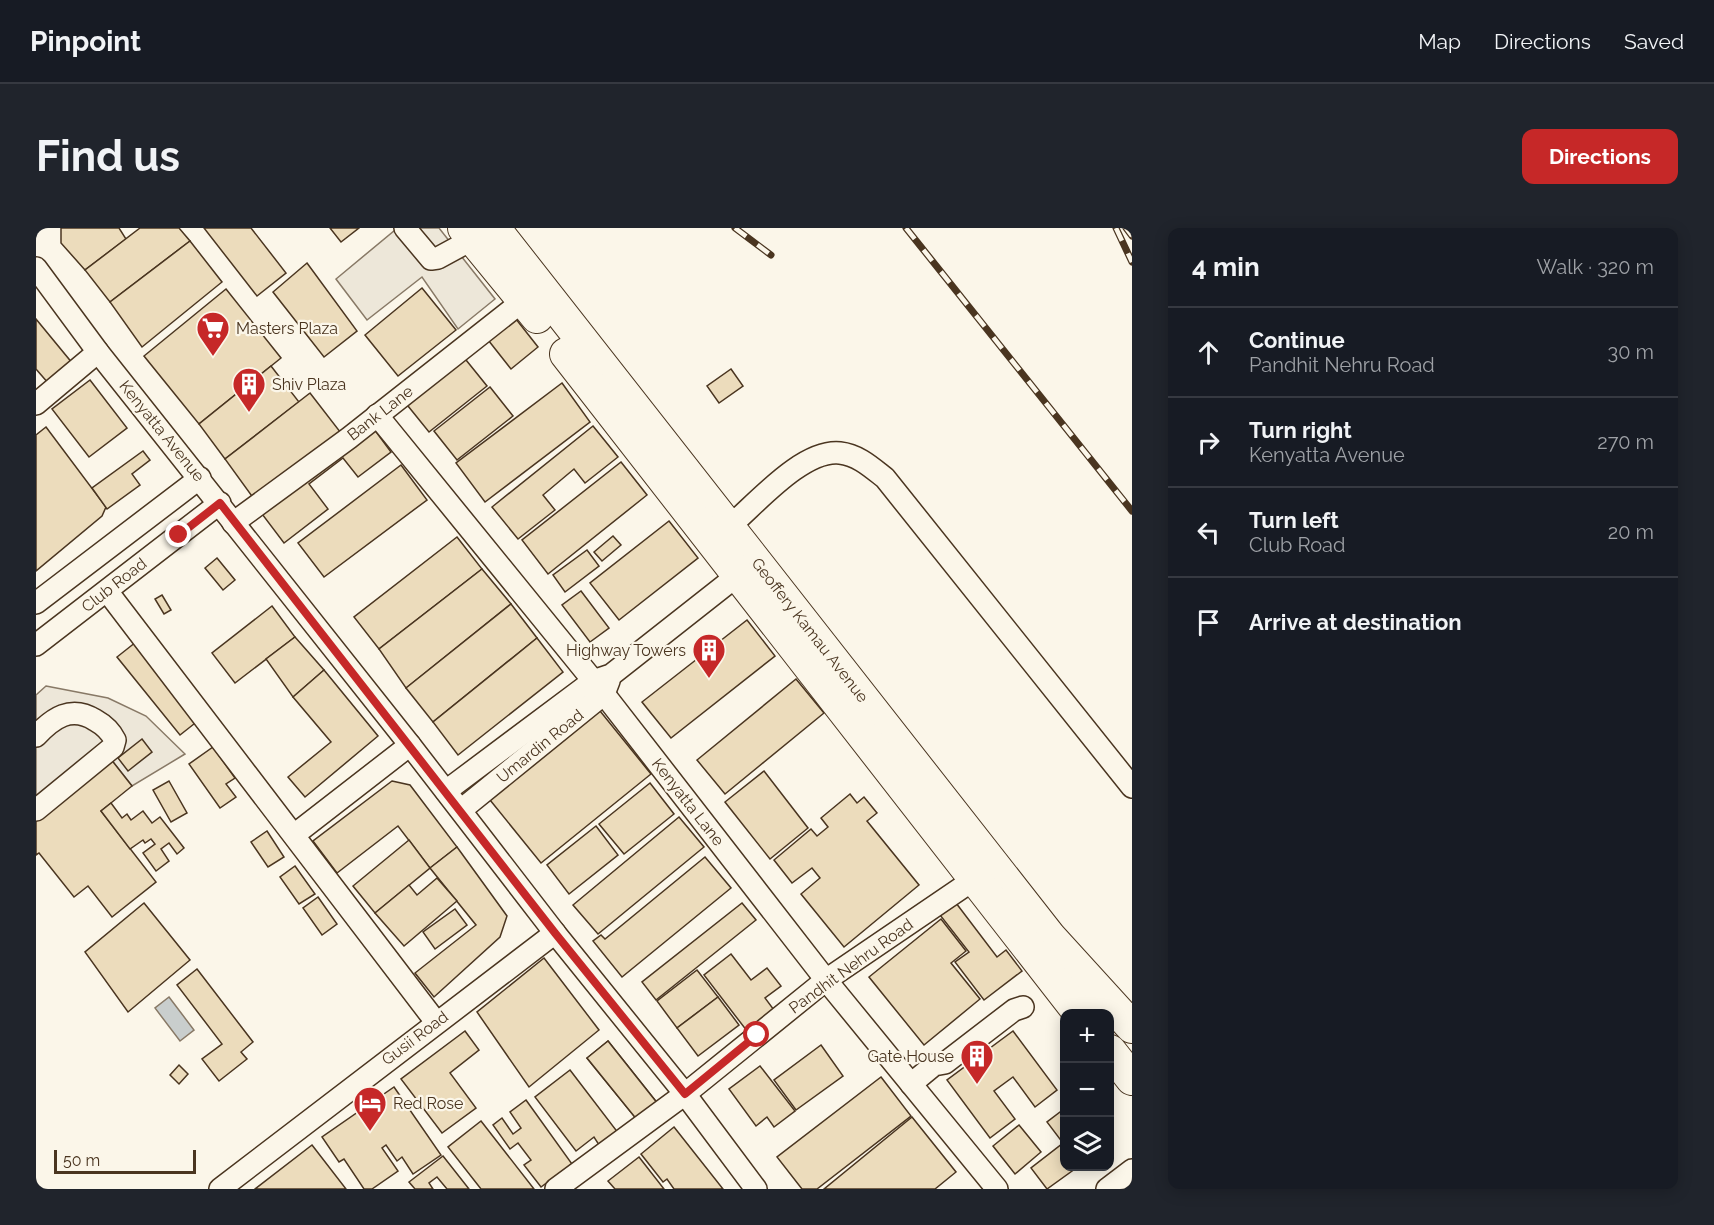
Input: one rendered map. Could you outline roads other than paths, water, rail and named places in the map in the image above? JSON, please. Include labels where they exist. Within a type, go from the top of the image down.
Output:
[{"type":"highway","name":"Geoffery Kamau Avenue","points":[[477,232],[524,300],[1076,1009]]},
{"type":"highway","name":"Geoffery Kamau Avenue","points":[[477,232],[730,526],[1050,937],[1132,1027]]},
{"type":"highway","points":[[1114,1056],[1132,1079]]},
{"type":"street","points":[[405,228],[431,259],[438,258],[477,232]]},
{"type":"street","name":"Kenyatta Avenue","points":[[36,268],[99,352],[220,503],[233,523],[411,745],[555,933],[685,1094],[756,1189]]},
{"type":"street","name":"Bank Lane","points":[[233,523],[377,415],[524,300]]},
{"type":"street","points":[[36,404],[99,352]]},
{"type":"street","name":"Kenyatta Lane","points":[[377,415],[602,683],[826,980],[997,1189]]},
{"type":"street","points":[[730,526],[804,462],[823,454],[840,453],[861,459],[885,478],[1132,787]]},
{"type":"street","name":"Club Road","points":[[36,603],[200,478]]},
{"type":"street","name":"Club Road","points":[[39,637],[75,615],[220,503]]},
{"type":"street","points":[[158,510],[179,535]]},
{"type":"street","name":"Umardin Road","points":[[461,810],[602,683],[738,575]]},
{"type":"street","points":[[53,590],[75,615]]},
{"type":"street","points":[[107,591],[436,1022]]},
{"type":"street","name":"Umardin Road","points":[[446,791],[602,683]]},
{"type":"street","points":[[36,736],[52,721],[65,713],[75,712],[102,724],[115,740],[113,747],[36,810]]},
{"type":"street","points":[[294,835],[411,745]]},
{"type":"street","name":"Pandhit Nehru Road","points":[[556,1189],[685,1094],[826,980],[976,878]]},
{"type":"street","name":"Gusii Road","points":[[220,1189],[555,933]]},
{"type":"street","points":[[911,1084],[934,1065],[945,1063],[1014,1010],[1023,1007]]},
{"type":"street","points":[[1107,1189],[1132,1170]]},
{"type":"railway","points":[[735,228],[771,255]]},
{"type":"railway","points":[[906,228],[1132,511]]},
{"type":"railway","points":[[1116,228],[1132,262]]},
{"type":"railway","points":[[1126,228],[1132,236]]},
{"type":"place","name":"Masters Plaza","points":[[213,357]]},
{"type":"place","name":"Shiv Plaza","points":[[249,413]]},
{"type":"place","name":"Highway Towers","points":[[709,679]]},
{"type":"place","name":"Gate House","points":[[977,1085]]},
{"type":"place","name":"Red Rose","points":[[370,1132]]}]
